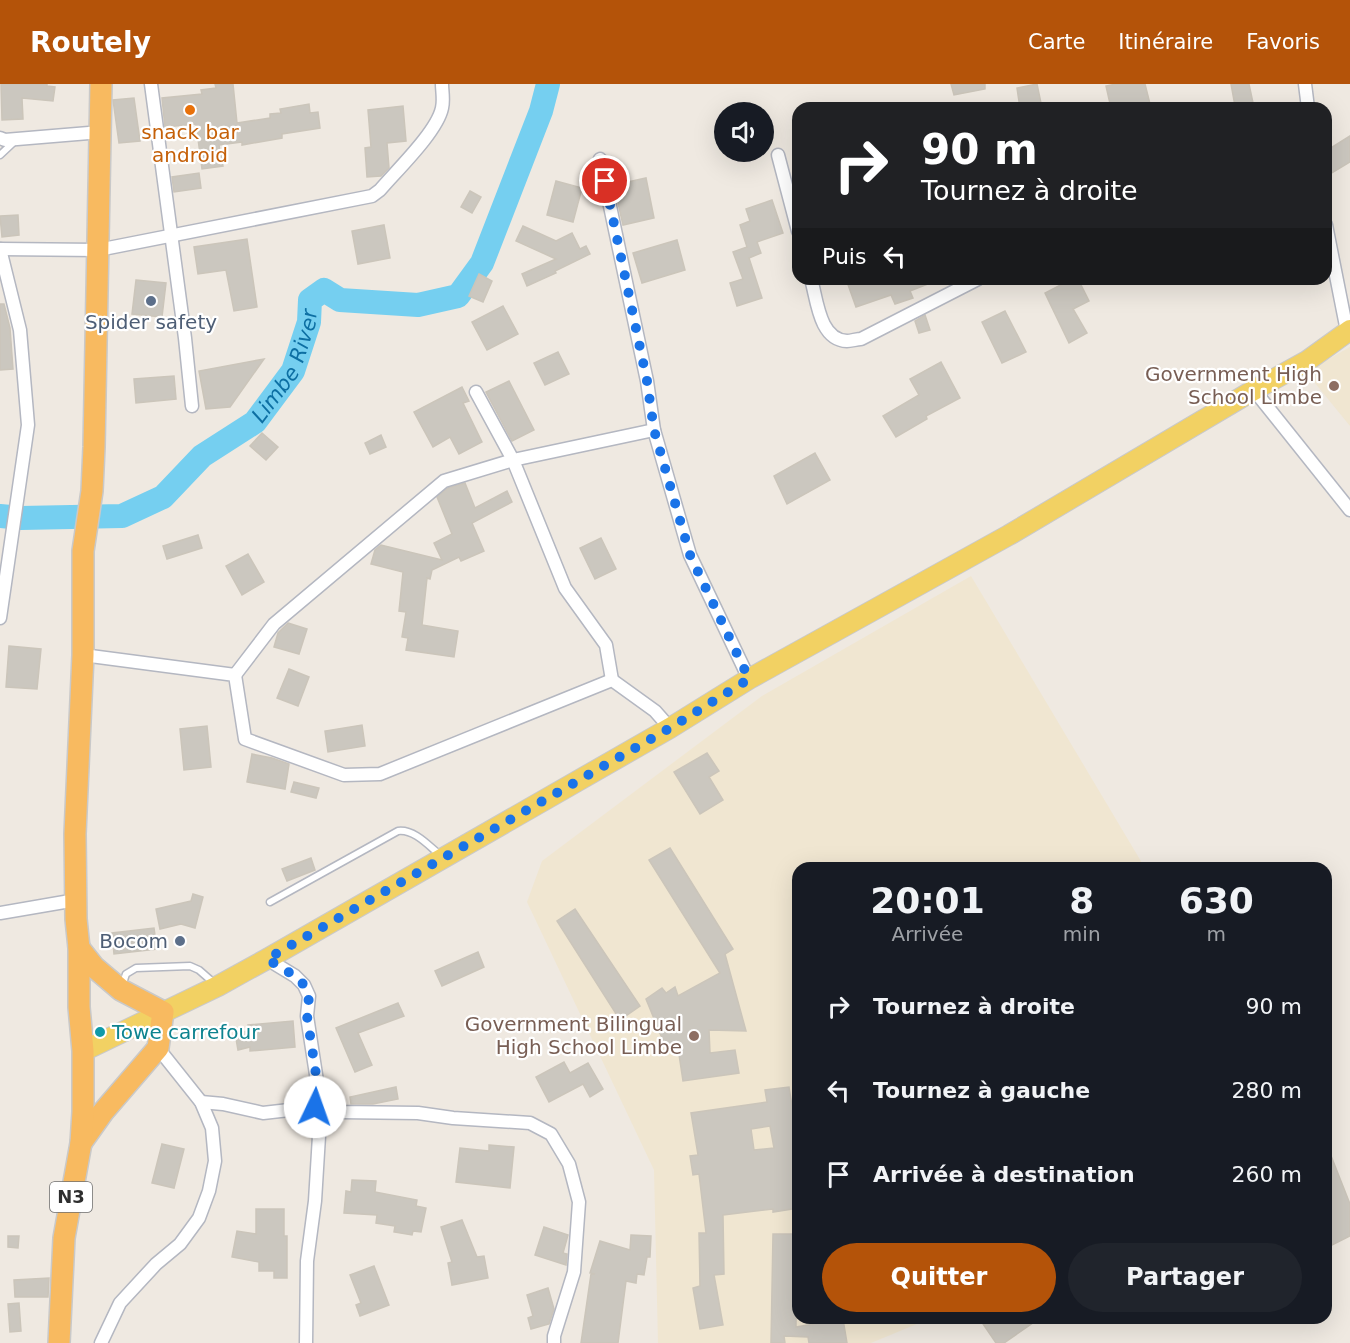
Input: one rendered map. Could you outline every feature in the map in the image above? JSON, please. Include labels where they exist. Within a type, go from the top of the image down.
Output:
[{"type":"highway","points":[[83,1051],[75,834],[83,655],[83,551],[92,491],[101,84]]},
{"type":"highway","points":[[79,948],[94,967],[121,990],[163,1012],[158,1047],[103,1112],[81,1143]]},
{"type":"highway","name":"N3","points":[[58,1343],[64,1238],[81,1143],[83,1051]]},
{"type":"main road","points":[[83,1051],[218,986],[267,959],[670,728],[749,679],[1009,535],[1254,390],[1307,362],[1348,330]]},
{"type":"street","points":[[151,84],[192,406]]},
{"type":"street","points":[[0,618],[28,425],[20,330],[0,249],[98,250],[358,201],[372,196],[380,190],[437,120],[442,107],[442,84]]},
{"type":"street","points":[[1305,84],[1307,102]]},
{"type":"street","points":[[0,138],[17,140],[100,132]]},
{"type":"street","points":[[778,155],[792,208]]},
{"type":"street","points":[[600,159],[647,381],[654,430],[690,555],[749,679]]},
{"type":"street","points":[[1332,254],[1348,330]]},
{"type":"street","points":[[813,285],[824,327],[833,336],[846,341],[861,339],[966,285]]},
{"type":"street","points":[[1254,390],[1350,510]]},
{"type":"street","points":[[476,392],[513,460],[565,588],[606,645],[612,681],[655,711],[670,728]]},
{"type":"street","points":[[612,681],[380,774],[344,775],[245,739],[235,675],[274,624],[444,481],[513,460],[654,430]]},
{"type":"street","points":[[83,655],[235,675]]},
{"type":"street","points":[[0,913],[76,900]]},
{"type":"street","points":[[267,959],[295,976],[304,985],[309,996],[307,1016],[317,1081],[315,1107],[319,1136],[315,1201],[307,1261],[306,1343]]},
{"type":"street","points":[[101,1343],[120,1303],[156,1264],[180,1244],[199,1218],[209,1191],[215,1161],[212,1128],[201,1102],[158,1047]]},
{"type":"street","points":[[201,1102],[223,1104],[263,1113],[315,1107],[340,1112],[418,1113],[453,1118],[530,1123],[551,1134],[569,1164],[579,1202],[574,1272],[554,1336],[554,1343]]},
{"type":"lane","points":[[0,156],[17,140]]},
{"type":"lane","points":[[270,902],[398,831],[406,830],[443,857]]},
{"type":"lane","points":[[121,990],[126,974],[136,968],[190,966],[199,970],[218,986]]},
{"type":"shaded area","name":"Government High School Limbe","points":[[1350,347],[1350,426],[1306,372]]},
{"type":"shaded area","name":"Government Bilingual High School Limbe","points":[[971,576],[1141,862],[792,862],[792,1324],[917,1324],[871,1343],[658,1343],[654,1170],[527,902],[542,861],[762,696]]},
{"type":"building","points":[[1,84],[47,84],[47,86],[55,87],[53,101],[22,98],[23,119],[2,120]]},
{"type":"building","points":[[215,84],[233,84],[237,123],[270,118],[270,114],[281,113],[280,109],[309,104],[310,113],[318,112],[320,128],[282,134],[282,138],[242,145],[242,142],[219,145],[223,166],[202,169],[196,124],[165,127],[162,98],[202,94],[201,90],[216,88]]},
{"type":"building","points":[[951,84],[985,84],[985,89],[954,95]]},
{"type":"building","points":[[1037,84],[1041,102],[1019,102],[1017,88]]},
{"type":"building","points":[[1145,84],[1150,102],[1110,102],[1106,86]]},
{"type":"building","points":[[1231,84],[1249,84],[1253,102],[1234,102]]},
{"type":"building","points":[[134,98],[140,141],[119,143],[113,100]]},
{"type":"building","points":[[403,106],[406,141],[387,143],[389,168],[381,176],[367,177],[365,148],[371,147],[368,110]]},
{"type":"building","points":[[1350,136],[1350,162],[1332,173],[1332,147]]},
{"type":"building","points":[[199,173],[201,188],[174,192],[172,177]]},
{"type":"building","points":[[646,178],[654,218],[623,225],[614,185]]},
{"type":"building","points":[[556,181],[582,188],[573,222],[547,215]]},
{"type":"building","points":[[470,191],[481,197],[472,213],[461,207]]},
{"type":"building","points":[[772,200],[783,233],[757,242],[761,253],[749,258],[762,298],[737,306],[730,283],[743,279],[733,252],[747,247],[740,225],[750,221],[746,209]]},
{"type":"building","points":[[18,215],[19,235],[2,237],[0,216]]},
{"type":"building","points":[[384,225],[390,258],[358,264],[352,231]]},
{"type":"building","points":[[523,226],[556,241],[572,233],[580,249],[586,246],[590,254],[527,286],[522,274],[556,259],[516,241]]},
{"type":"building","points":[[247,239],[257,307],[234,311],[226,270],[198,274],[194,247]]},
{"type":"building","points":[[677,240],[685,270],[642,283],[633,253]]},
{"type":"building","points":[[479,274],[492,281],[483,302],[469,296]]},
{"type":"building","points":[[136,280],[166,283],[162,317],[132,314]]},
{"type":"building","points":[[848,285],[925,285],[910,291],[913,298],[895,304],[891,295],[856,307]]},
{"type":"building","points":[[1060,285],[1081,285],[1089,301],[1073,309],[1087,333],[1069,343],[1045,293]]},
{"type":"building","points":[[0,304],[4,304],[10,328],[13,369],[0,370]]},
{"type":"building","points":[[503,306],[518,334],[487,350],[472,322]]},
{"type":"building","points":[[1005,311],[1026,352],[1002,363],[982,322]]},
{"type":"building","points":[[925,315],[930,330],[919,333],[915,321]]},
{"type":"building","points":[[558,352],[569,374],[545,385],[534,363]]},
{"type":"building","points":[[264,359],[230,407],[206,409],[199,371]]},
{"type":"building","points":[[941,362],[960,398],[926,416],[927,419],[896,437],[883,416],[919,395],[910,379]]},
{"type":"building","points":[[174,376],[176,399],[136,403],[134,379]]},
{"type":"building","points":[[509,381],[534,430],[512,441],[486,392]]},
{"type":"building","points":[[462,387],[469,401],[463,403],[482,442],[459,454],[450,437],[433,447],[414,412]]},
{"type":"building","points":[[262,433],[278,447],[266,460],[250,446]]},
{"type":"building","points":[[381,435],[386,447],[370,454],[365,443]]},
{"type":"building","points":[[815,453],[830,480],[787,504],[774,476]]},
{"type":"building","points":[[465,483],[475,508],[507,491],[512,502],[472,523],[484,551],[461,561],[459,557],[432,570],[430,579],[427,578],[422,625],[458,631],[454,657],[406,650],[408,638],[402,637],[406,612],[399,611],[403,572],[371,564],[375,550],[381,545],[442,560],[434,543],[452,534],[437,497],[448,488]]},
{"type":"building","points":[[198,535],[202,548],[167,559],[163,546]]},
{"type":"building","points":[[601,538],[616,569],[595,579],[580,548]]},
{"type":"building","points":[[248,554],[264,582],[242,595],[226,566]]},
{"type":"building","points":[[288,623],[307,629],[299,654],[274,647],[278,633]]},
{"type":"building","points":[[9,646],[41,649],[37,689],[6,687]]},
{"type":"building","points":[[289,669],[309,677],[298,706],[277,698]]},
{"type":"building","points":[[362,725],[365,746],[328,752],[325,731]]},
{"type":"building","points":[[207,726],[211,767],[184,770],[180,729]]},
{"type":"building","points":[[707,753],[719,771],[709,777],[723,800],[700,814],[674,772]]},
{"type":"building","points":[[252,754],[289,764],[285,789],[247,782]]},
{"type":"building","points":[[294,782],[319,788],[316,798],[291,792]]},
{"type":"building","points":[[670,848],[733,949],[725,954],[746,1031],[709,1030],[710,1053],[735,1050],[739,1073],[683,1081],[678,1048],[666,1048],[646,999],[662,988],[666,993],[675,987],[678,996],[720,973],[649,860]]},
{"type":"building","points":[[311,858],[315,870],[287,881],[282,869]]},
{"type":"building","points":[[193,894],[203,897],[195,928],[181,924],[160,929],[156,909],[191,901]]},
{"type":"building","points":[[575,909],[640,1006],[620,1020],[557,921]]},
{"type":"building","points":[[154,928],[157,949],[114,954],[112,933]]},
{"type":"building","points":[[478,952],[484,967],[442,986],[435,971]]},
{"type":"building","points":[[398,1003],[404,1016],[358,1033],[372,1065],[355,1072],[336,1028]]},
{"type":"building","points":[[293,1021],[295,1047],[250,1051],[250,1047],[238,1050],[235,1033],[249,1031],[248,1025]]},
{"type":"building","points":[[564,1062],[570,1073],[588,1063],[603,1089],[590,1097],[583,1084],[549,1102],[536,1077]]},
{"type":"building","points":[[396,1087],[398,1099],[373,1104],[351,1104],[350,1097]]},
{"type":"building","points":[[789,1087],[792,1106],[792,1209],[723,1215],[724,1274],[714,1275],[723,1325],[700,1329],[693,1288],[700,1286],[699,1233],[706,1233],[699,1174],[693,1175],[690,1156],[698,1155],[691,1113],[767,1102],[765,1090]],"holes":[[[770,1126],[774,1148],[754,1150],[751,1129]]]},
{"type":"building","points":[[162,1144],[184,1149],[174,1188],[152,1183]]},
{"type":"building","points":[[489,1145],[514,1147],[510,1188],[456,1182],[460,1148],[489,1151]]},
{"type":"building","points":[[1332,1158],[1350,1204],[1350,1236],[1332,1245]]},
{"type":"building","points":[[352,1180],[376,1181],[375,1192],[417,1200],[416,1206],[426,1208],[421,1232],[413,1231],[412,1235],[394,1232],[395,1226],[376,1223],[377,1215],[344,1213],[346,1191],[351,1192]]},
{"type":"building","points":[[256,1209],[284,1209],[284,1236],[287,1236],[287,1278],[274,1278],[274,1271],[259,1271],[259,1262],[232,1257],[237,1231],[256,1234]]},
{"type":"building","points":[[462,1220],[477,1257],[484,1256],[488,1278],[452,1285],[448,1263],[452,1262],[441,1227]]},
{"type":"building","points":[[544,1227],[568,1235],[563,1253],[567,1254],[566,1265],[535,1255]]},
{"type":"building","points":[[773,1234],[792,1234],[792,1324],[796,1324],[796,1327],[814,1324],[844,1324],[847,1343],[809,1343],[808,1337],[784,1336],[785,1343],[771,1343]]},
{"type":"building","points":[[631,1235],[651,1236],[650,1257],[647,1257],[644,1275],[637,1274],[636,1283],[626,1281],[618,1343],[581,1343],[591,1274],[595,1274],[590,1273],[600,1241],[630,1250]]},
{"type":"building","points":[[8,1236],[19,1236],[18,1248],[8,1247]]},
{"type":"building","points":[[374,1266],[389,1305],[360,1316],[356,1305],[361,1303],[350,1275]]},
{"type":"building","points":[[49,1278],[48,1297],[15,1297],[14,1280]]},
{"type":"building","points":[[548,1288],[554,1309],[549,1324],[531,1329],[528,1318],[533,1316],[527,1295]]},
{"type":"building","points":[[19,1303],[21,1331],[10,1332],[8,1304]]},
{"type":"building","points":[[983,1324],[1031,1324],[1004,1343],[996,1343]]},
{"type":"waterway","name":"Limbe River","points":[[0,516],[21,518],[122,516],[163,497],[202,456],[255,422],[293,371],[309,322],[310,300],[324,290],[340,300],[418,305],[458,296],[482,263],[541,111],[548,84]]},
{"type":"place","name":"snack bar android","points":[[190,110]]},
{"type":"place","name":"Spider safety","points":[[151,301]]},
{"type":"place","name":"Government High School Limbe","points":[[1334,386]]},
{"type":"place","name":"Bocom","points":[[180,941]]},
{"type":"place","name":"Towe carrefour","points":[[100,1032]]},
{"type":"place","name":"Government Bilingual High School Limbe","points":[[694,1036]]},
{"type":"route","points":[[315,1107],[317,1081],[307,1016],[309,996],[304,985],[295,976],[267,959],[670,728],[749,679],[690,555],[654,430],[647,381],[605,181]]}]
